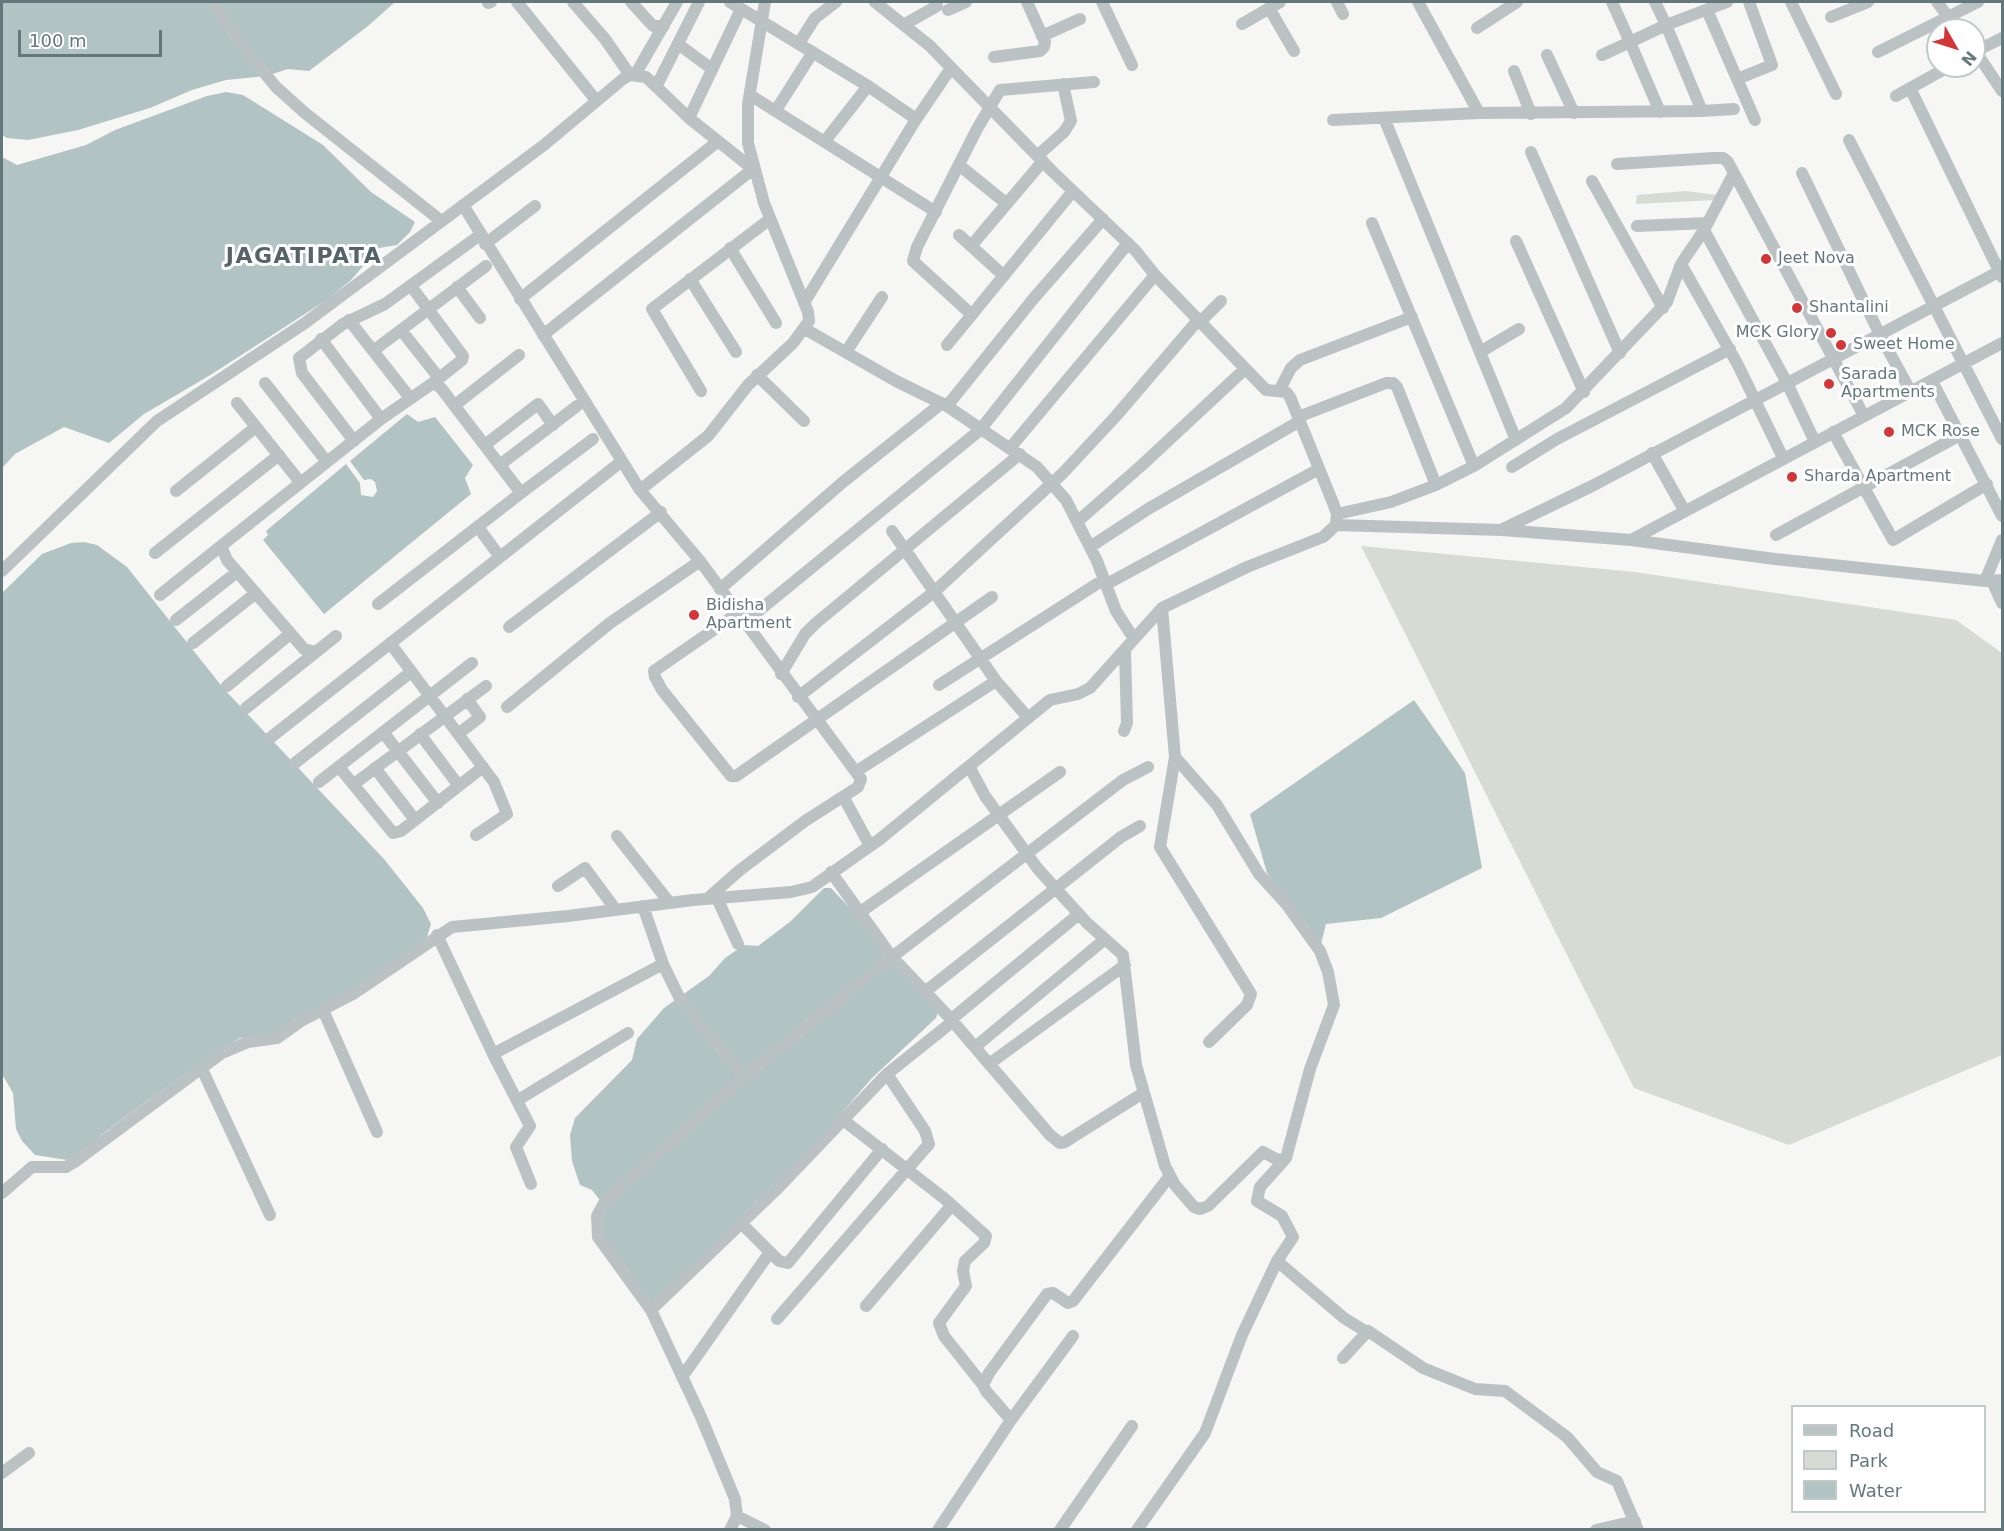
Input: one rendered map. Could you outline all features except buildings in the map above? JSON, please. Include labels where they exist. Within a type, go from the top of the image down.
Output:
[{"type":"street","points":[[214,2],[238,41],[276,87],[305,113],[440,220]]},
{"type":"street","points":[[517,2],[595,99]]},
{"type":"street","points":[[573,2],[632,75],[646,77],[689,118],[753,169]]},
{"type":"street","points":[[631,2],[653,26],[663,26]]},
{"type":"street","points":[[2,571],[157,421],[305,323],[440,220],[544,145],[595,99],[632,75],[677,2]]},
{"type":"street","points":[[657,86],[699,2]]},
{"type":"street","points":[[730,2],[799,43],[916,119]]},
{"type":"street","points":[[640,490],[708,436],[757,375],[805,330],[809,321],[770,219],[753,169],[748,143],[750,95],[765,2]]},
{"type":"street","points":[[799,43],[815,18],[836,2]]},
{"type":"street","points":[[874,2],[905,24],[991,107],[1073,191],[1128,243],[1155,275],[1266,390],[1279,391],[1290,397],[1336,519]]},
{"type":"street","points":[[905,24],[942,8],[966,2]]},
{"type":"street","points":[[994,57],[1040,51],[1045,42],[1027,2]]},
{"type":"street","points":[[1102,2],[1132,65]]},
{"type":"street","points":[[1337,2],[1343,14]]},
{"type":"street","points":[[1418,2],[1479,113]]},
{"type":"street","points":[[1477,28],[1517,2]]},
{"type":"street","points":[[1612,2],[1660,112]]},
{"type":"street","points":[[1655,2],[1702,111]]},
{"type":"street","points":[[1602,55],[1666,25],[1727,2]]},
{"type":"street","points":[[1737,79],[1772,65],[1749,2]]},
{"type":"street","points":[[1791,2],[1836,94]]},
{"type":"street","points":[[1831,17],[1868,2]]},
{"type":"street","points":[[1937,2],[1948,18],[1978,2]]},
{"type":"street","points":[[1242,24],[1275,5],[1294,51]]},
{"type":"street","points":[[689,118],[741,9]]},
{"type":"street","points":[[1707,10],[1755,120]]},
{"type":"street","points":[[1042,36],[1080,18]]},
{"type":"street","points":[[1878,52],[1926,29]]},
{"type":"street","points":[[1986,46],[2002,38]]},
{"type":"street","points":[[678,44],[712,69]]},
{"type":"street","points":[[776,110],[813,52]]},
{"type":"street","points":[[1547,55],[1574,113]]},
{"type":"street","points":[[1986,67],[2002,91]]},
{"type":"street","points":[[804,303],[916,119],[951,68]]},
{"type":"street","points":[[1514,71],[1531,114]]},
{"type":"street","points":[[1896,96],[1928,78]]},
{"type":"street","points":[[971,314],[914,261],[917,247],[959,165],[1000,90],[1094,82]]},
{"type":"street","points":[[971,246],[1007,204],[1040,158],[1071,121],[1064,84]]},
{"type":"street","points":[[825,141],[867,86]]},
{"type":"street","points":[[1502,530],[1592,486],[2002,273],[1934,142],[1910,88]]},
{"type":"street","points":[[750,95],[936,212]]},
{"type":"street","points":[[1333,120],[1479,113],[1660,112],[1734,109]]},
{"type":"street","points":[[1384,118],[1516,441]]},
{"type":"street","points":[[1849,140],[2002,439]]},
{"type":"street","points":[[520,298],[717,142]]},
{"type":"street","points":[[1531,152],[1620,353]]},
{"type":"street","points":[[1617,165],[1723,158],[1734,173],[1864,416]]},
{"type":"street","points":[[959,165],[1007,204]]},
{"type":"street","points":[[543,335],[753,169]]},
{"type":"street","points":[[2,1193],[32,1167],[66,1167],[201,1067],[235,1045],[277,1038],[376,979],[437,935],[452,927],[568,916],[669,902],[802,890],[870,846],[970,768],[1050,700],[1078,694],[1090,688],[1125,652],[1162,608],[1247,567],[1323,537],[1336,519],[1436,485],[1474,466],[1547,422],[1584,392],[1663,308],[1681,264],[1706,227],[1734,173]]},
{"type":"street","points":[[1802,173],[1880,335],[1911,392]]},
{"type":"street","points":[[1592,181],[1663,308]]},
{"type":"street","points":[[947,345],[1073,191]]},
{"type":"street","points":[[463,205],[640,490],[661,512],[700,561],[798,698],[861,779],[858,787],[844,798],[805,821],[740,870],[712,899]]},
{"type":"street","points":[[354,441],[302,373],[299,357],[349,320],[385,304],[535,206]]},
{"type":"street","points":[[701,392],[652,309],[770,219]]},
{"type":"street","points":[[720,589],[843,482],[945,405],[1103,219]]},
{"type":"street","points":[[1372,223],[1474,466]]},
{"type":"street","points":[[1637,226],[1706,227]]},
{"type":"street","points":[[1706,227],[1815,442]]},
{"type":"street","points":[[959,235],[1004,276]]},
{"type":"street","points":[[1516,241],[1584,392]]},
{"type":"street","points":[[992,597],[736,776],[731,776],[662,690],[655,677],[654,670],[660,664],[741,617],[980,430],[1128,243]]},
{"type":"street","points":[[730,248],[776,323]]},
{"type":"street","points":[[1681,264],[1730,349],[1783,458]]},
{"type":"street","points":[[373,351],[486,266]]},
{"type":"street","points":[[781,674],[805,634],[816,623],[906,549],[1015,451],[1155,275]]},
{"type":"street","points":[[690,279],[736,352]]},
{"type":"street","points":[[160,595],[381,419],[462,360],[463,356],[411,286]]},
{"type":"street","points":[[457,287],[480,318]]},
{"type":"street","points":[[846,352],[882,297]]},
{"type":"street","points":[[798,698],[934,592],[1052,482],[1093,442],[1200,320],[1221,301]]},
{"type":"street","points":[[1279,391],[1284,377],[1300,360],[1412,316]]},
{"type":"street","points":[[349,320],[410,398]]},
{"type":"street","points":[[1480,352],[1519,329]]},
{"type":"street","points":[[401,330],[441,388],[521,492]]},
{"type":"street","points":[[805,330],[945,405],[1015,451],[1052,482],[1078,521],[1122,623],[1134,639]]},
{"type":"street","points":[[321,339],[381,419]]},
{"type":"street","points":[[1631,540],[2002,343]]},
{"type":"street","points":[[1512,467],[1557,439],[1730,349]]},
{"type":"street","points":[[455,405],[519,355]]},
{"type":"street","points":[[1078,521],[1245,369]]},
{"type":"street","points":[[757,375],[804,421]]},
{"type":"street","points":[[1932,381],[1962,434],[2002,516]]},
{"type":"street","points":[[265,383],[327,462]]},
{"type":"street","points":[[1090,547],[1148,509],[1299,419],[1386,383],[1393,383],[1397,387],[1436,485]]},
{"type":"street","points":[[237,404],[300,483]]},
{"type":"street","points":[[486,444],[538,404],[553,424]]},
{"type":"street","points":[[501,464],[577,406]]},
{"type":"street","points":[[1547,422],[1557,439]]},
{"type":"street","points":[[176,491],[256,427]]},
{"type":"street","points":[[1833,432],[1893,540],[1987,484]]},
{"type":"street","points":[[1776,535],[1962,434]]},
{"type":"street","points":[[378,604],[593,439]]},
{"type":"street","points":[[1652,453],[1684,510]]},
{"type":"street","points":[[154,553],[279,455]]},
{"type":"street","points":[[270,738],[622,461]]},
{"type":"street","points":[[939,685],[1104,582],[1319,469]]},
{"type":"street","points":[[508,627],[661,512]]},
{"type":"street","points":[[1336,519],[1631,540],[1993,581]]},
{"type":"street","points":[[478,527],[500,557]]},
{"type":"street","points":[[892,531],[980,659],[1024,713]]},
{"type":"street","points":[[2002,540],[1993,581],[2002,603]]},
{"type":"street","points":[[221,546],[227,560],[304,649],[316,652]]},
{"type":"street","points":[[507,707],[610,623],[700,561]]},
{"type":"street","points":[[176,620],[237,572]]},
{"type":"street","points":[[193,643],[256,594]]},
{"type":"street","points":[[1162,608],[1162,631],[1175,757],[1160,847],[1251,994],[1246,1005],[1209,1042]]},
{"type":"street","points":[[227,686],[291,634]]},
{"type":"street","points":[[246,708],[336,636]]},
{"type":"street","points":[[390,643],[494,782],[507,814],[476,835]]},
{"type":"street","points":[[1124,731],[1127,723],[1125,652]]},
{"type":"street","points":[[319,782],[472,663]]},
{"type":"street","points":[[295,763],[411,672]]},
{"type":"street","points":[[857,771],[996,681]]},
{"type":"street","points":[[354,784],[486,686]]},
{"type":"street","points":[[458,734],[480,717],[467,699]]},
{"type":"street","points":[[383,732],[438,803]]},
{"type":"street","points":[[420,734],[459,786]]},
{"type":"street","points":[[1137,1530],[1205,1432],[1242,1335],[1277,1262],[1293,1237],[1282,1216],[1257,1201],[1260,1187],[1286,1158],[1310,1069],[1334,1005],[1328,972],[1320,951],[1287,905],[1259,874],[1217,805],[1175,757]]},
{"type":"street","points":[[339,767],[393,833],[415,820],[483,767]]},
{"type":"street","points":[[730,1530],[737,1516],[726,1475],[682,1377],[651,1310],[603,1247],[598,1237],[597,1216],[604,1203],[744,1077],[892,957],[1123,780],[1148,767]]},
{"type":"street","points":[[375,768],[415,820]]},
{"type":"street","points":[[970,768],[999,816],[1027,854],[1055,888],[1104,940],[1118,948],[1125,965],[1132,1043],[1143,1093],[1169,1177],[1194,1207],[1200,1209],[1208,1206],[1263,1152],[1278,1160],[1286,1158]]},
{"type":"street","points":[[859,913],[1060,772]]},
{"type":"street","points":[[844,798],[870,846]]},
{"type":"street","points":[[926,991],[1121,837],[1140,826]]},
{"type":"street","points":[[617,836],[669,902]]},
{"type":"street","points":[[558,886],[585,868],[616,910]]},
{"type":"street","points":[[831,872],[892,957],[926,991],[1050,1135],[1060,1143],[1143,1093]]},
{"type":"street","points":[[712,899],[738,944]]},
{"type":"street","points":[[643,906],[663,964],[687,1009],[744,1077]]},
{"type":"street","points":[[651,1310],[741,1224],[887,1074],[1079,914]]},
{"type":"street","points":[[437,935],[493,1054],[531,1126],[516,1147],[531,1184]]},
{"type":"street","points":[[975,1047],[1104,940]]},
{"type":"street","points":[[493,1054],[663,964]]},
{"type":"street","points":[[989,1064],[1125,965]]},
{"type":"street","points":[[322,1011],[377,1132]]},
{"type":"street","points":[[518,1100],[628,1033]]},
{"type":"street","points":[[201,1067],[270,1215]]},
{"type":"street","points":[[777,1320],[926,1149],[929,1138],[887,1074]]},
{"type":"street","points":[[842,1119],[985,1233],[986,1239],[965,1261],[963,1266],[966,1287],[941,1319],[940,1329],[1011,1420]]},
{"type":"street","points":[[741,1224],[783,1264],[791,1259],[882,1149]]},
{"type":"street","points":[[984,1385],[1041,1300],[1053,1293],[1062,1301],[1068,1303],[1073,1301],[1169,1177]]},
{"type":"street","points":[[866,1306],[951,1206]]},
{"type":"street","points":[[682,1377],[770,1252]]},
{"type":"street","points":[[1277,1262],[1344,1318],[1365,1331],[1374,1333],[1423,1368],[1475,1389],[1505,1391],[1567,1437],[1597,1472],[1617,1481],[1637,1525],[1596,1530]]},
{"type":"street","points":[[1343,1358],[1365,1331]]},
{"type":"street","points":[[939,1530],[1011,1420],[1073,1335]]},
{"type":"street","points":[[1060,1530],[1132,1426]]},
{"type":"street","points":[[2,1473],[29,1453]]},
{"type":"street","points":[[737,1516],[765,1530]]},
{"type":"green space","points":[[1686,191],[1717,195],[1715,200],[1636,204],[1637,195]]},
{"type":"green space","points":[[1361,546],[1635,572],[1956,620],[2002,653],[2002,1055],[1789,1145],[1634,1088]]},
{"type":"water","points":[[2,2],[395,2],[368,26],[309,71],[288,69],[266,76],[226,80],[192,90],[150,108],[78,130],[28,140],[7,138],[2,135]]},
{"type":"water","points":[[226,92],[243,95],[323,145],[371,192],[415,222],[410,232],[397,245],[379,248],[351,280],[328,299],[212,374],[144,414],[109,443],[64,427],[15,454],[2,468],[2,157],[17,165],[86,145],[115,130],[207,96]]},
{"type":"water","points":[[407,414],[418,422],[435,417],[473,465],[465,478],[471,494],[324,614],[263,540],[268,535],[266,531],[346,464],[360,483],[361,495],[373,497],[377,491],[375,482],[371,479],[364,480],[350,461]]},
{"type":"water","points":[[84,542],[97,545],[127,567],[224,689],[384,859],[423,908],[431,924],[427,937],[360,985],[270,1035],[240,1038],[195,1066],[102,1134],[78,1157],[67,1160],[35,1155],[22,1141],[16,1129],[13,1093],[2,1074],[2,593],[42,554],[71,543]]},
{"type":"water","points":[[1414,700],[1465,773],[1482,868],[1381,918],[1326,924],[1320,948],[1315,947],[1267,873],[1250,814]]},
{"type":"water","points":[[824,888],[831,888],[864,923],[938,1012],[936,1018],[872,1078],[812,1147],[650,1304],[603,1238],[599,1199],[592,1190],[580,1185],[572,1161],[570,1135],[575,1118],[632,1060],[637,1039],[664,1008],[709,976],[725,958],[744,945],[758,946],[791,921]]},
{"type":"place","name":"Jeet Nova","points":[[1766,259]]},
{"type":"place","name":"Shantalini","points":[[1797,308]]},
{"type":"place","name":"MCK Glory","points":[[1831,333]]},
{"type":"place","name":"Sweet Home","points":[[1841,345]]},
{"type":"place","name":"Sarada Apartments","points":[[1829,384]]},
{"type":"place","name":"MCK Rose","points":[[1889,432]]},
{"type":"place","name":"Sharda Apartment","points":[[1792,477]]},
{"type":"place","name":"Bidisha Apartment","points":[[694,615]]},
{"type":"district","name":"JAGATIPATA","points":[[304,257]]}]
